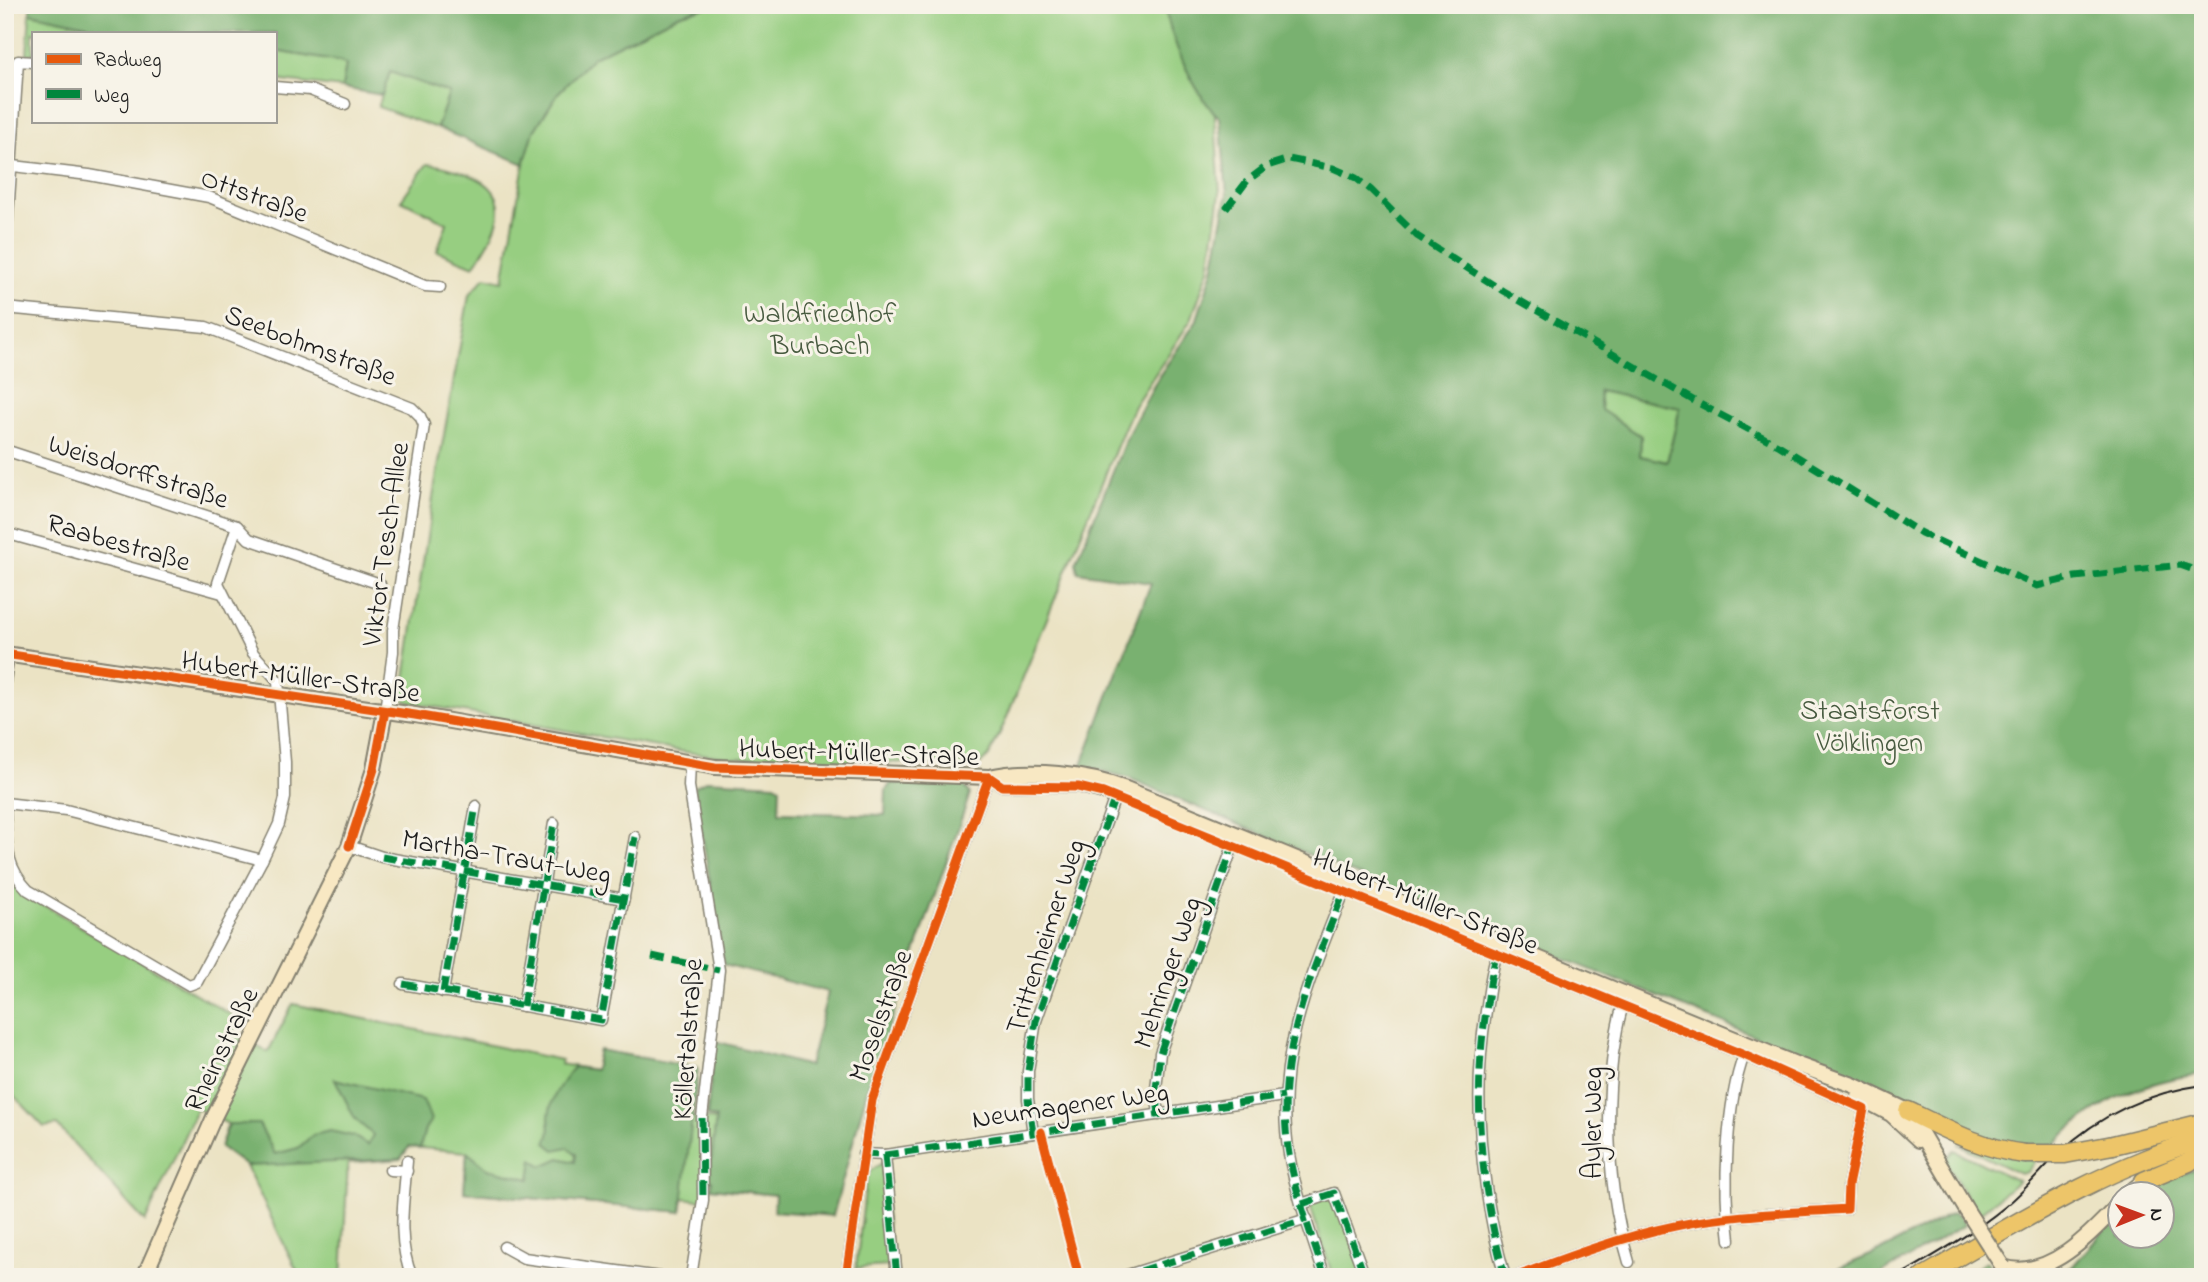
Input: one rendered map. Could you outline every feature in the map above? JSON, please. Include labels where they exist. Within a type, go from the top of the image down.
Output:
[{"type":"highway","points":[[1908,1111],[1971,1141],[1994,1149],[2025,1154],[2066,1154],[2203,1123]]},
{"type":"highway","points":[[1923,1277],[2053,1201],[2157,1154],[2203,1139]]},
{"type":"highway","points":[[1945,1277],[2059,1211],[2158,1164],[2203,1152]]},
{"type":"highway","points":[[2146,1180],[2189,1162],[2203,1152]]},
{"type":"main road","name":"Hubert-Müller-Straße","points":[[7,654],[555,738],[690,764],[728,768],[989,777],[1006,774],[1065,775],[1100,780],[1798,1065],[1853,1085],[1908,1111],[2006,1272],[2037,1276],[2060,1267],[2106,1218]]},
{"type":"main road","name":"Rheinstraße","points":[[144,1277],[214,1117],[349,846],[369,789],[385,711]]},
{"type":"main road","name":"Hubert-Müller-Straße","points":[[1798,1065],[1865,1105],[1907,1126],[1938,1162]]},
{"type":"street","points":[[5,263],[9,165],[18,61],[32,62]]},
{"type":"street","points":[[276,87],[310,90],[345,104]]},
{"type":"street","name":"Ottstraße","points":[[9,165],[89,175],[209,197],[425,286],[440,287]]},
{"type":"street","name":"Seebohmstraße","points":[[5,308],[206,327],[412,408],[424,425]]},
{"type":"street","name":"Viktor-Tesch-Allee","points":[[385,711],[393,652],[393,630],[424,425]]},
{"type":"street","name":"Weisdorffstraße","points":[[5,450],[237,526],[218,583],[222,593]]},
{"type":"street","points":[[237,526],[249,539],[380,584]]},
{"type":"street","name":"Raabestraße","points":[[5,533],[222,593]]},
{"type":"street","points":[[5,809],[11,867],[16,878],[28,890],[189,985],[197,982],[262,860],[279,824],[285,798],[285,762],[276,675],[253,653],[222,593]]},
{"type":"street","points":[[5,682],[7,654]]},
{"type":"street","name":"Köllertalstraße","points":[[690,764],[689,786],[719,970],[702,1118],[703,1200],[691,1277]]},
{"type":"street","name":"Hubert-Müller-Straße","points":[[989,777],[1002,786],[1078,788],[1115,797],[1865,1105]]},
{"type":"street","name":"Moselstraße","points":[[846,1277],[872,1100],[989,777]]},
{"type":"street","name":"Trittenheimer Weg","points":[[1033,1133],[1028,1099],[1028,1072],[1036,1021],[1115,797]]},
{"type":"street","points":[[5,803],[66,810],[262,860]]},
{"type":"street","points":[[443,992],[476,806]]},
{"type":"street","points":[[523,1006],[554,823]]},
{"type":"street","points":[[403,984],[601,1020],[635,837]]},
{"type":"street","name":"Martha-Traut-Weg","points":[[349,846],[382,857],[624,899]]},
{"type":"street","name":"Mehringer Weg","points":[[1158,1115],[1156,1089],[1160,1053],[1233,846]]},
{"type":"street","points":[[1325,1277],[1289,1156],[1284,1096],[1296,1024],[1344,892]]},
{"type":"street","points":[[1497,953],[1480,1043],[1478,1090],[1484,1177],[1505,1277]]},
{"type":"street","name":"Ayler Weg","points":[[1623,1006],[1617,1022],[1609,1110],[1613,1190],[1622,1241],[1629,1262]]},
{"type":"street","points":[[1730,1240],[1726,1174],[1735,1092],[1744,1055]]},
{"type":"street","name":"Neumagener Weg","points":[[863,1154],[886,1154],[1284,1096]]},
{"type":"street","points":[[1516,1277],[1560,1260],[1675,1226],[1727,1218],[1847,1209],[1848,1185],[1865,1105]]},
{"type":"street","points":[[886,1154],[897,1277]]},
{"type":"street","points":[[390,1170],[407,1166],[402,1246],[412,1277]]},
{"type":"street","points":[[1302,1203],[1334,1193],[1365,1277]]},
{"type":"street","points":[[1121,1277],[1307,1219]]},
{"type":"street","points":[[504,1247],[524,1258],[660,1277]]},
{"type":"green space","points":[[30,5],[712,5],[678,15],[593,57],[558,93],[534,131],[524,164],[437,128],[449,93],[390,72],[382,95],[342,88],[346,65],[276,51],[276,32],[120,32],[30,13]]},
{"type":"green space","name":"Waldfriedhof Burbach","points":[[712,5],[1184,5],[1214,102],[1220,194],[1209,269],[1191,320],[1134,406],[1005,722],[989,756],[979,765],[734,758],[685,752],[408,702],[402,697],[435,485],[469,295],[485,277],[503,281],[524,164],[534,131],[558,93],[593,57],[678,15]]},
{"type":"green space","name":"Staatsforst Völklingen","points":[[1165,5],[2203,5],[2203,1074],[2160,1082],[2120,1097],[2083,1119],[2051,1148],[1989,1142],[1733,1027],[1376,883],[1129,778],[1081,767],[1151,583],[1078,572],[1076,562],[1128,434],[1159,376],[1196,322],[1213,270],[1227,195],[1220,118],[1193,82],[1178,50]],"holes":[[[1599,391],[1680,408],[1667,462],[1640,456],[1641,436],[1601,410]]]},
{"type":"green space","points":[[30,13],[120,32],[32,32],[32,54],[27,54]]},
{"type":"green space","points":[[276,51],[341,62],[346,65],[342,88],[276,80]]},
{"type":"green space","points":[[390,72],[449,93],[437,128],[378,107]]},
{"type":"green space","points":[[427,164],[470,175],[485,183],[495,193],[499,216],[489,241],[474,266],[437,251],[447,223],[401,200]]},
{"type":"green space","points":[[1599,391],[1680,408],[1667,462],[1640,456],[1641,436],[1601,410]]},
{"type":"green space","points":[[707,780],[775,784],[780,787],[779,812],[885,815],[886,790],[891,783],[961,785],[970,794],[866,1094],[833,1216],[774,1211],[775,1195],[711,1188],[712,1180],[709,1180],[716,1118],[707,1116],[715,1041],[809,1066],[828,992],[724,965],[694,787]]},
{"type":"green space","points":[[13,887],[240,1020],[234,1035],[268,1052],[293,1004],[561,1060],[560,1064],[595,1070],[599,1050],[698,1068],[693,1117],[716,1120],[706,1201],[683,1198],[681,1212],[464,1192],[467,1152],[409,1147],[400,1159],[348,1163],[342,1277],[300,1277],[246,1166],[220,1147],[228,1124],[197,1108],[145,1222],[57,1125],[44,1127],[6,1087],[5,892]]},
{"type":"green space","points":[[599,1050],[698,1068],[681,1212],[464,1192],[467,1152],[488,1169],[530,1179],[533,1159],[542,1166],[560,1158],[575,1162],[576,1154],[568,1147],[555,1150],[546,1143],[550,1132],[550,1109],[558,1090],[574,1067],[595,1070]]},
{"type":"green space","points":[[335,1079],[423,1100],[431,1120],[425,1129],[420,1148],[409,1147],[400,1159],[246,1166],[220,1147],[229,1124],[259,1124],[275,1154],[298,1148],[313,1135],[330,1131],[353,1136],[368,1145],[373,1135],[355,1119]]},
{"type":"green space","points":[[1958,1144],[2035,1161],[2027,1172],[2020,1174]]},
{"type":"green space","points":[[1954,1150],[2018,1181],[1978,1215],[1946,1163]]},
{"type":"green space","points":[[882,1163],[890,1266],[856,1268],[867,1173]]},
{"type":"green space","points":[[2203,1167],[2203,1277],[2058,1277],[2073,1266],[2106,1228],[2106,1250],[2176,1250],[2176,1180],[2165,1180]]},
{"type":"green space","points":[[1334,1193],[1365,1277],[1333,1277],[1309,1202]]},
{"type":"green space","points":[[1953,1213],[1960,1216],[1965,1225],[1875,1277],[1819,1277],[1882,1250]]},
{"type":"green space","points":[[1987,1262],[1993,1273],[1992,1277],[1962,1277]]},
{"type":"tram line","points":[[1897,1277],[1953,1244],[1993,1216],[2090,1127],[2144,1100],[2203,1085]]},
{"type":"marked path","points":[[1226,209],[1247,181],[1267,166],[1289,159],[1333,168],[1356,178],[1371,190],[1417,236],[1503,291],[1698,403],[1780,446],[1921,533],[2037,586],[2075,577],[2180,565],[2203,573]]},
{"type":"marked path","points":[[1033,1133],[1028,1099],[1028,1071],[1036,1021],[1115,797]]},
{"type":"marked path","points":[[443,992],[476,806]]},
{"type":"marked path","points":[[523,1006],[554,823]]},
{"type":"marked path","points":[[403,984],[601,1020],[635,837]]},
{"type":"marked path","points":[[1159,1115],[1156,1089],[1160,1053],[1233,846]]},
{"type":"marked path","points":[[382,857],[624,899]]},
{"type":"marked path","points":[[1325,1277],[1292,1169],[1285,1119],[1286,1085],[1290,1052],[1307,987],[1344,892]]},
{"type":"marked path","points":[[1497,953],[1490,982],[1482,1044],[1480,1111],[1485,1178],[1505,1277]]},
{"type":"marked path","points":[[652,956],[719,970]]},
{"type":"marked path","points":[[863,1154],[885,1155],[1284,1096]]},
{"type":"marked path","points":[[702,1118],[703,1200]]},
{"type":"marked path","points":[[885,1155],[897,1277]]},
{"type":"marked path","points":[[1302,1204],[1334,1193],[1365,1277]]},
{"type":"marked path","points":[[1121,1277],[1307,1219]]},
{"type":"marked path","points":[[2006,1277],[2010,1272]]},
{"type":"cycle path","points":[[5,654],[415,715],[715,767],[989,777],[1002,786],[1078,787],[1103,793],[1744,1055],[1864,1109],[1848,1185],[1847,1209],[1739,1216],[1675,1226],[1614,1242],[1515,1277]]},
{"type":"cycle path","points":[[349,846],[374,769],[385,711]]},
{"type":"cycle path","points":[[846,1277],[872,1100],[989,777]]},
{"type":"cycle path","points":[[1041,1132],[1079,1277]]}]
